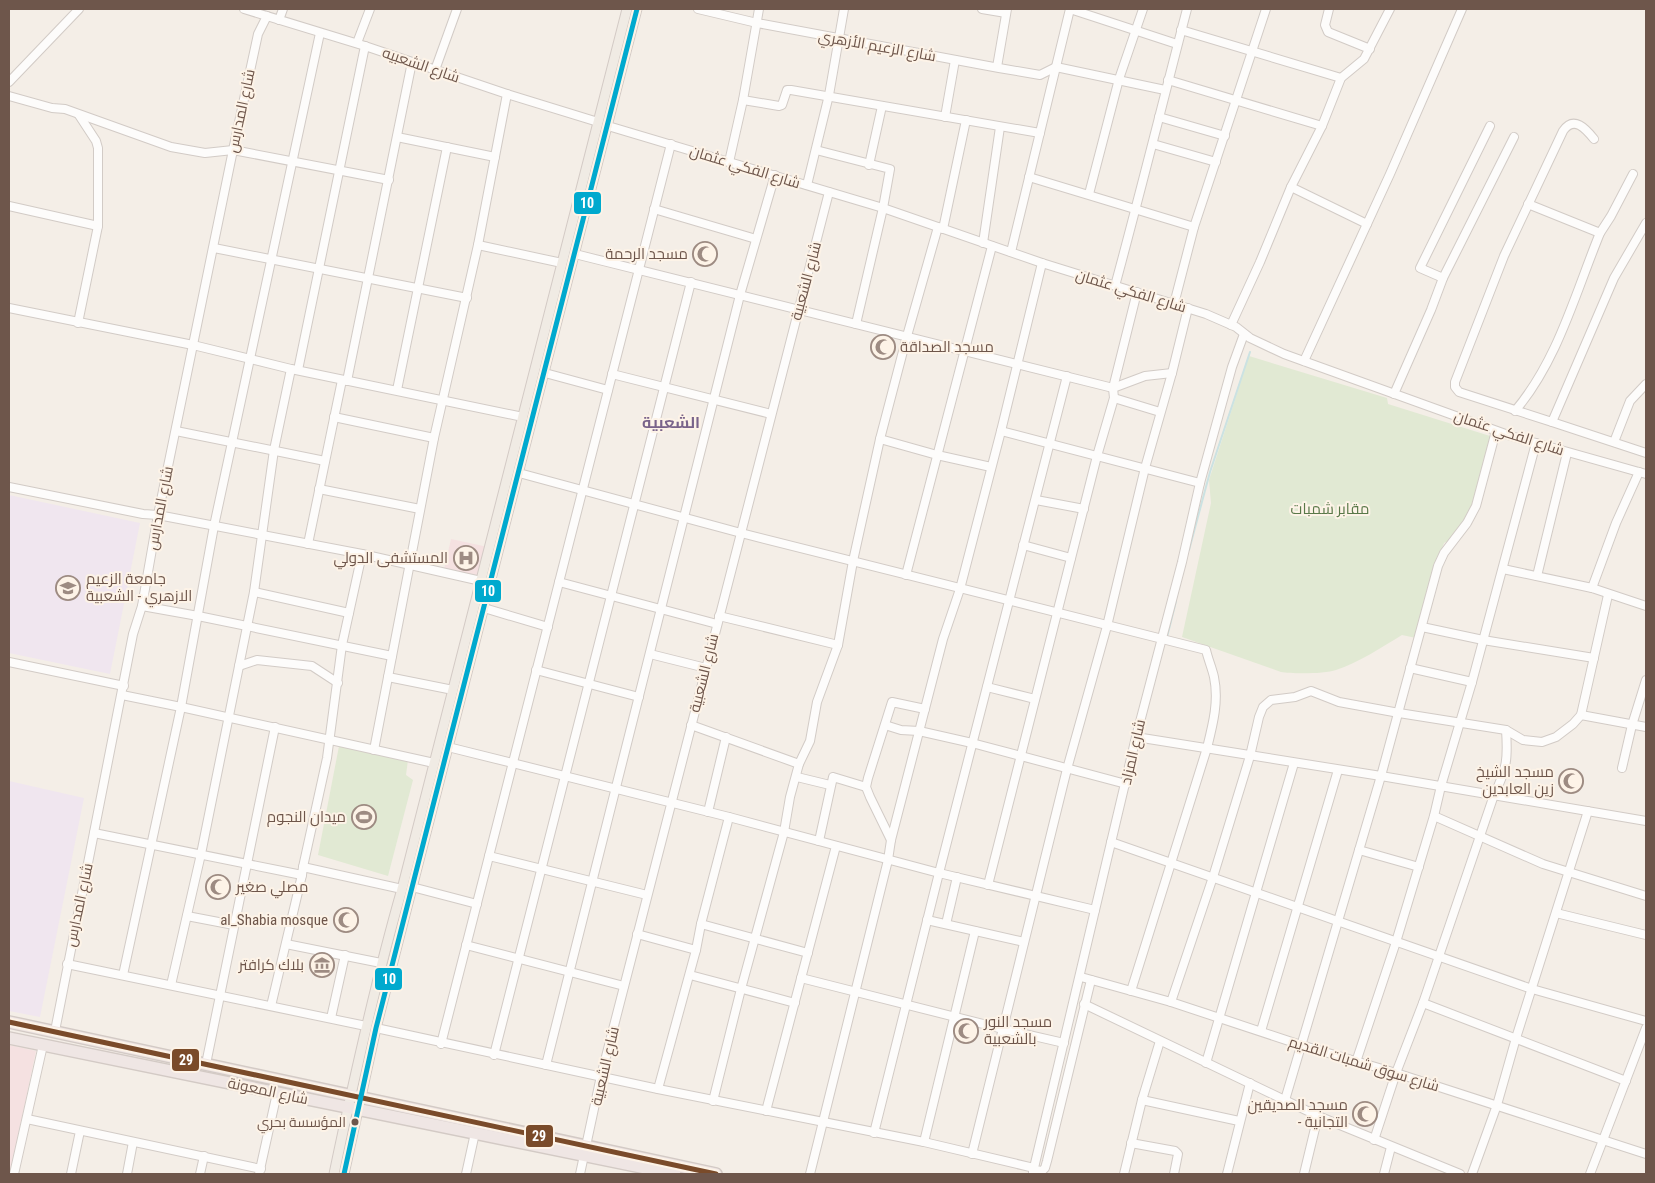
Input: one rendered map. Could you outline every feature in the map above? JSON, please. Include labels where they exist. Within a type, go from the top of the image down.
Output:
[{"type":"highway","name":"شارع المعونة","points":[[9,1022],[206,1064],[475,1133],[716,1174]]},
{"type":"highway","name":"شارع المعونة","points":[[9,1038],[276,1093],[354,1102],[585,1151],[675,1174]]},
{"type":"main road","points":[[344,1174],[366,1026],[381,963],[402,889],[627,9]]},
{"type":"main road","points":[[334,1174],[376,1028],[637,9]]},
{"type":"street","points":[[9,82],[79,9]]},
{"type":"street","name":"شارع الشعبيه","points":[[244,9],[598,122]]},
{"type":"street","points":[[279,20],[283,9]]},
{"type":"street","points":[[171,985],[201,854],[248,627],[274,450],[318,268],[361,45],[370,9]]},
{"type":"street","points":[[434,70],[457,9]]},
{"type":"street","name":"شارع الزعيم الأزهري","points":[[698,9],[756,23],[838,39],[1040,75],[1056,67]]},
{"type":"street","points":[[729,162],[743,100],[759,9]]},
{"type":"street","points":[[807,185],[829,96],[844,9]]},
{"type":"street","points":[[982,9],[1006,11],[997,67]]},
{"type":"street","points":[[1011,252],[1070,9],[1177,44]]},
{"type":"street","points":[[1089,194],[1119,79],[1143,9]]},
{"type":"street","points":[[1115,286],[1187,9]]},
{"type":"street","points":[[1174,304],[1194,227],[1237,102],[1266,9]]},
{"type":"street","points":[[1328,9],[1325,25],[1328,32],[1370,50]]},
{"type":"street","points":[[1231,325],[1291,187],[1322,126],[1341,78],[1360,62],[1370,50],[1390,9]]},
{"type":"street","points":[[1304,361],[1462,9]]},
{"type":"street","name":"شارع المدارس","points":[[55,1031],[133,634],[142,606],[158,515],[233,150],[258,34],[267,16]]},
{"type":"street","points":[[1181,30],[1341,78]]},
{"type":"street","points":[[123,975],[181,707],[214,526],[320,33]]},
{"type":"street","points":[[945,117],[955,60]]},
{"type":"street","points":[[308,544],[334,417],[368,279],[412,62]]},
{"type":"street","points":[[1056,67],[1165,90]]},
{"type":"street","points":[[1168,80],[1322,126]]},
{"type":"street","points":[[743,100],[779,106],[782,105],[787,90],[1040,133]]},
{"type":"street","points":[[374,750],[434,438],[467,298],[507,94]]},
{"type":"street","points":[[9,96],[52,108],[65,109],[171,147],[205,153],[233,150],[292,163],[389,180]]},
{"type":"street","points":[[869,165],[882,106]]},
{"type":"street","points":[[78,323],[98,226],[98,148],[96,141],[79,115]]},
{"type":"street","points":[[1159,117],[1225,136]]},
{"type":"street","points":[[713,1100],[784,832],[790,797],[799,764],[810,741],[817,702],[838,645],[853,562],[880,439],[906,336],[941,228],[966,120]]},
{"type":"street","points":[[1594,139],[1583,126],[1573,123],[1566,126],[1504,256],[1455,382],[1455,387],[1459,392],[1646,453]]},
{"type":"street","name":"شارع الفكي عثمان","points":[[608,126],[883,208],[1042,263],[1188,308],[1231,325],[1268,347],[1496,431],[1643,473]]},
{"type":"street","points":[[1443,278],[1420,268],[1490,126]]},
{"type":"street","points":[[983,242],[1000,127]]},
{"type":"street","points":[[1394,394],[1443,278],[1514,137]]},
{"type":"street","points":[[397,138],[495,157]]},
{"type":"street","points":[[441,1044],[671,144]]},
{"type":"street","points":[[1153,144],[1216,162]]},
{"type":"street","points":[[397,390],[447,147]]},
{"type":"street","points":[[816,150],[890,170],[856,324]]},
{"type":"street","points":[[1515,411],[1527,396],[1551,357],[1600,233],[1633,174]]},
{"type":"street","points":[[546,1065],[740,294],[775,176]]},
{"type":"street","points":[[1030,177],[1194,227]]},
{"type":"street","points":[[1291,187],[1367,224]]},
{"type":"street","name":"شارع الشعبية","points":[[580,1174],[601,1076],[829,192]]},
{"type":"street","points":[[1528,204],[1600,233]]},
{"type":"street","points":[[9,206],[98,226]]},
{"type":"street","points":[[654,209],[756,239]]},
{"type":"street","points":[[1552,422],[1614,278],[1646,223]]},
{"type":"street","points":[[478,245],[562,263]]},
{"type":"street","points":[[906,575],[992,246]]},
{"type":"street","points":[[214,248],[467,298]]},
{"type":"street","points":[[575,254],[1113,388],[1146,376],[1172,374]]},
{"type":"street","points":[[810,1174],[888,860],[891,840],[943,638],[960,589],[1042,263]]},
{"type":"street","points":[[494,1055],[691,282]]},
{"type":"street","points":[[988,884],[1097,456],[1114,398],[1113,388],[1137,292]]},
{"type":"street","points":[[9,308],[193,345],[294,370],[523,417]]},
{"type":"street","points":[[972,1154],[1067,769],[1107,626],[1145,468],[1172,374],[1188,308]]},
{"type":"street","name":"شارع المزاد","points":[[1036,1171],[1095,910],[1114,843],[1126,784],[1200,483],[1229,376],[1244,334]]},
{"type":"street","points":[[544,372],[608,390]]},
{"type":"street","points":[[612,374],[772,414]]},
{"type":"street","points":[[874,1133],[938,873],[1067,376]]},
{"type":"street","points":[[1614,442],[1630,402],[1646,384]]},
{"type":"street","points":[[1114,398],[1160,412]]},
{"type":"street","points":[[1499,415],[1501,406]]},
{"type":"street","points":[[334,417],[434,438]]},
{"type":"street","points":[[176,431],[325,461]]},
{"type":"street","points":[[1001,431],[1200,483]]},
{"type":"street","points":[[1285,1100],[1381,776],[1438,566],[1444,553],[1467,523],[1476,506],[1496,431]]},
{"type":"street","points":[[880,439],[937,455],[991,467]]},
{"type":"street","points":[[1356,1062],[1419,868],[1472,682],[1536,443]]},
{"type":"street","points":[[1537,576],[1567,452]]},
{"type":"street","points":[[518,473],[740,533],[1206,650],[1214,676],[1217,695],[1214,719],[1207,748],[1131,990]]},
{"type":"street","points":[[1592,588],[1616,523],[1643,473]]},
{"type":"street","points":[[9,487],[143,514],[262,534],[481,581]]},
{"type":"street","points":[[319,489],[420,509]]},
{"type":"street","points":[[1036,500],[1084,509]]},
{"type":"street","points":[[1023,545],[1071,558]]},
{"type":"street","points":[[271,1006],[327,758],[342,645],[362,554]]},
{"type":"street","points":[[1503,569],[1592,588],[1608,595],[1646,606]]},
{"type":"street","points":[[559,582],[661,609],[838,645]]},
{"type":"street","points":[[254,592],[349,613]]},
{"type":"street","points":[[1171,1002],[1213,877],[1263,707],[1271,700],[1295,697],[1311,691],[1339,702],[1506,730],[1523,740],[1542,742],[1556,737],[1574,724],[1581,716],[1608,595]]},
{"type":"street","points":[[142,606],[392,656]]},
{"type":"street","points":[[484,608],[548,627]]},
{"type":"street","points":[[1422,627],[1483,640],[1594,658]]},
{"type":"street","points":[[650,654],[706,668]]},
{"type":"street","points":[[239,666],[257,660],[312,666],[338,683]]},
{"type":"street","points":[[9,662],[124,686]]},
{"type":"street","points":[[1410,668],[1472,682]]},
{"type":"street","points":[[536,670],[639,697]]},
{"type":"street","points":[[388,677],[453,690]]},
{"type":"street","points":[[1622,768],[1632,725],[1646,680]]},
{"type":"street","points":[[987,687],[1036,699]]},
{"type":"street","points":[[122,696],[229,717],[434,763]]},
{"type":"street","points":[[891,840],[866,787],[892,702],[925,709]]},
{"type":"street","points":[[1581,716],[1646,727]]},
{"type":"street","points":[[691,725],[799,764]]},
{"type":"street","points":[[885,725],[901,730],[919,731],[972,743],[1126,784]]},
{"type":"street","points":[[206,1064],[275,727]]},
{"type":"street","points":[[1374,1140],[1494,795],[1503,776],[1508,754],[1506,730]]},
{"type":"street","points":[[708,812],[726,737]]},
{"type":"street","points":[[1139,737],[1646,821]]},
{"type":"street","points":[[448,747],[729,817],[938,873],[1095,910]]},
{"type":"street","points":[[1206,1062],[1294,763]]},
{"type":"street","points":[[1261,1031],[1338,770]]},
{"type":"street","points":[[797,777],[830,785]]},
{"type":"street","points":[[819,841],[833,777],[866,787]]},
{"type":"street","points":[[1472,1174],[1497,1105],[1516,1038],[1570,873],[1588,811]]},
{"type":"street","points":[[1434,816],[1543,864],[1646,896]]},
{"type":"street","points":[[658,1089],[690,975],[701,924],[729,817]]},
{"type":"street","points":[[94,832],[150,845],[247,863],[402,889]]},
{"type":"street","points":[[1114,843],[1532,989],[1646,1021]]},
{"type":"street","points":[[766,1111],[836,846]]},
{"type":"street","points":[[1359,850],[1419,868]]},
{"type":"street","points":[[489,856],[647,895]]},
{"type":"street","points":[[946,924],[957,877]]},
{"type":"street","points":[[412,887],[477,904]]},
{"type":"street","points":[[1556,913],[1646,935]]},
{"type":"street","points":[[187,916],[234,925]]},
{"type":"street","points":[[927,920],[1024,942]]},
{"type":"street","points":[[701,924],[808,953]]},
{"type":"street","points":[[924,1142],[975,931]]},
{"type":"street","points":[[638,934],[696,950]]},
{"type":"street","points":[[286,944],[381,963]]},
{"type":"street","points":[[466,945],[624,986]]},
{"type":"street","points":[[331,1018],[345,955]]},
{"type":"street","points":[[67,964],[366,1026]]},
{"type":"street","points":[[690,975],[795,1003]]},
{"type":"street","name":"شارع سوق شمبات القديم","points":[[1081,977],[1219,1017],[1301,1045],[1396,1073],[1646,1154]]},
{"type":"street","points":[[801,978],[1064,1043]]},
{"type":"street","points":[[376,1028],[441,1044],[822,1123],[924,1142],[1036,1171],[1046,1168],[1091,980]]},
{"type":"street","points":[[1423,1003],[1626,1081]]},
{"type":"street","points":[[1084,1004],[1318,1116],[1460,1174]]},
{"type":"street","points":[[1590,1174],[1646,1028]]},
{"type":"street","points":[[1124,1174],[1142,1100],[1160,1040]]},
{"type":"street","points":[[14,1174],[42,1045]]},
{"type":"street","points":[[1227,1174],[1250,1083]]},
{"type":"street","points":[[27,1119],[204,1156],[260,1172],[276,1093]]},
{"type":"street","points":[[1142,1100],[1240,1121]]},
{"type":"street","points":[[1304,1174],[1318,1116]]},
{"type":"street","points":[[71,1174],[80,1130]]},
{"type":"street","points":[[466,1174],[475,1133]]},
{"type":"street","points":[[127,1174],[133,1142]]},
{"type":"street","points":[[1131,1143],[1175,1151],[1178,1154],[1174,1174]]},
{"type":"street","points":[[1384,1174],[1391,1147]]},
{"type":"street","points":[[200,1174],[204,1156]]},
{"type":"shaded area","name":"جامعة الزعيم الازهري - الشعبية","points":[[9,495],[140,523],[110,674],[9,653]]},
{"type":"shaded area","name":"المستشفى الدولي","points":[[451,539],[488,547],[480,577],[444,570]]},
{"type":"shaded area","points":[[9,781],[84,798],[40,1017],[9,1011]]},
{"type":"shaded area","points":[[9,1045],[36,1051],[10,1174],[9,1174]]},
{"type":"green space","name":"مقابر شمبات","points":[[1249,356],[1387,398],[1388,404],[1490,436],[1472,512],[1450,540],[1444,543],[1434,571],[1416,638],[1402,635],[1361,659],[1336,670],[1300,673],[1281,672],[1182,637],[1211,503],[1209,480]]},
{"type":"green space","name":"ميدان النجوم","points":[[339,746],[408,760],[406,775],[413,780],[388,876],[318,855]]},
{"type":"waterway","points":[[1189,550],[1210,472],[1250,352]]},
{"type":"waterway","points":[[1167,637],[1176,601]]},
{"type":"transit line","name":"10","points":[[344,1174],[376,1028],[637,9]]},
{"type":"transit line","name":"29","points":[[9,1022],[716,1174]]},
{"type":"place","name":"مسجد الرحمة","points":[[705,254]]},
{"type":"place","name":"مسجد الصداقة","points":[[883,347]]},
{"type":"place","name":"المستشفى الدولي","points":[[466,558]]},
{"type":"place","name":"جامعة الزعيم الازهري - الشعبية","points":[[68,588]]},
{"type":"place","name":"مسجد الشيخ زين العابدين","points":[[1571,781]]},
{"type":"place","name":"ميدان النجوم","points":[[364,817]]},
{"type":"place","name":"مصلي صغير","points":[[218,887]]},
{"type":"place","name":"al_Shabia mosque","points":[[346,920]]},
{"type":"place","name":"بلاك كرافتر","points":[[322,965]]},
{"type":"place","name":"مسجد النور بالشعبية","points":[[966,1031]]},
{"type":"place","name":"مسجد الصديقين - التجانية","points":[[1365,1114]]},
{"type":"place","name":"المؤسسة بحري","points":[[355,1122]]},
{"type":"district","name":"الشعبية","points":[[671,422]]}]
